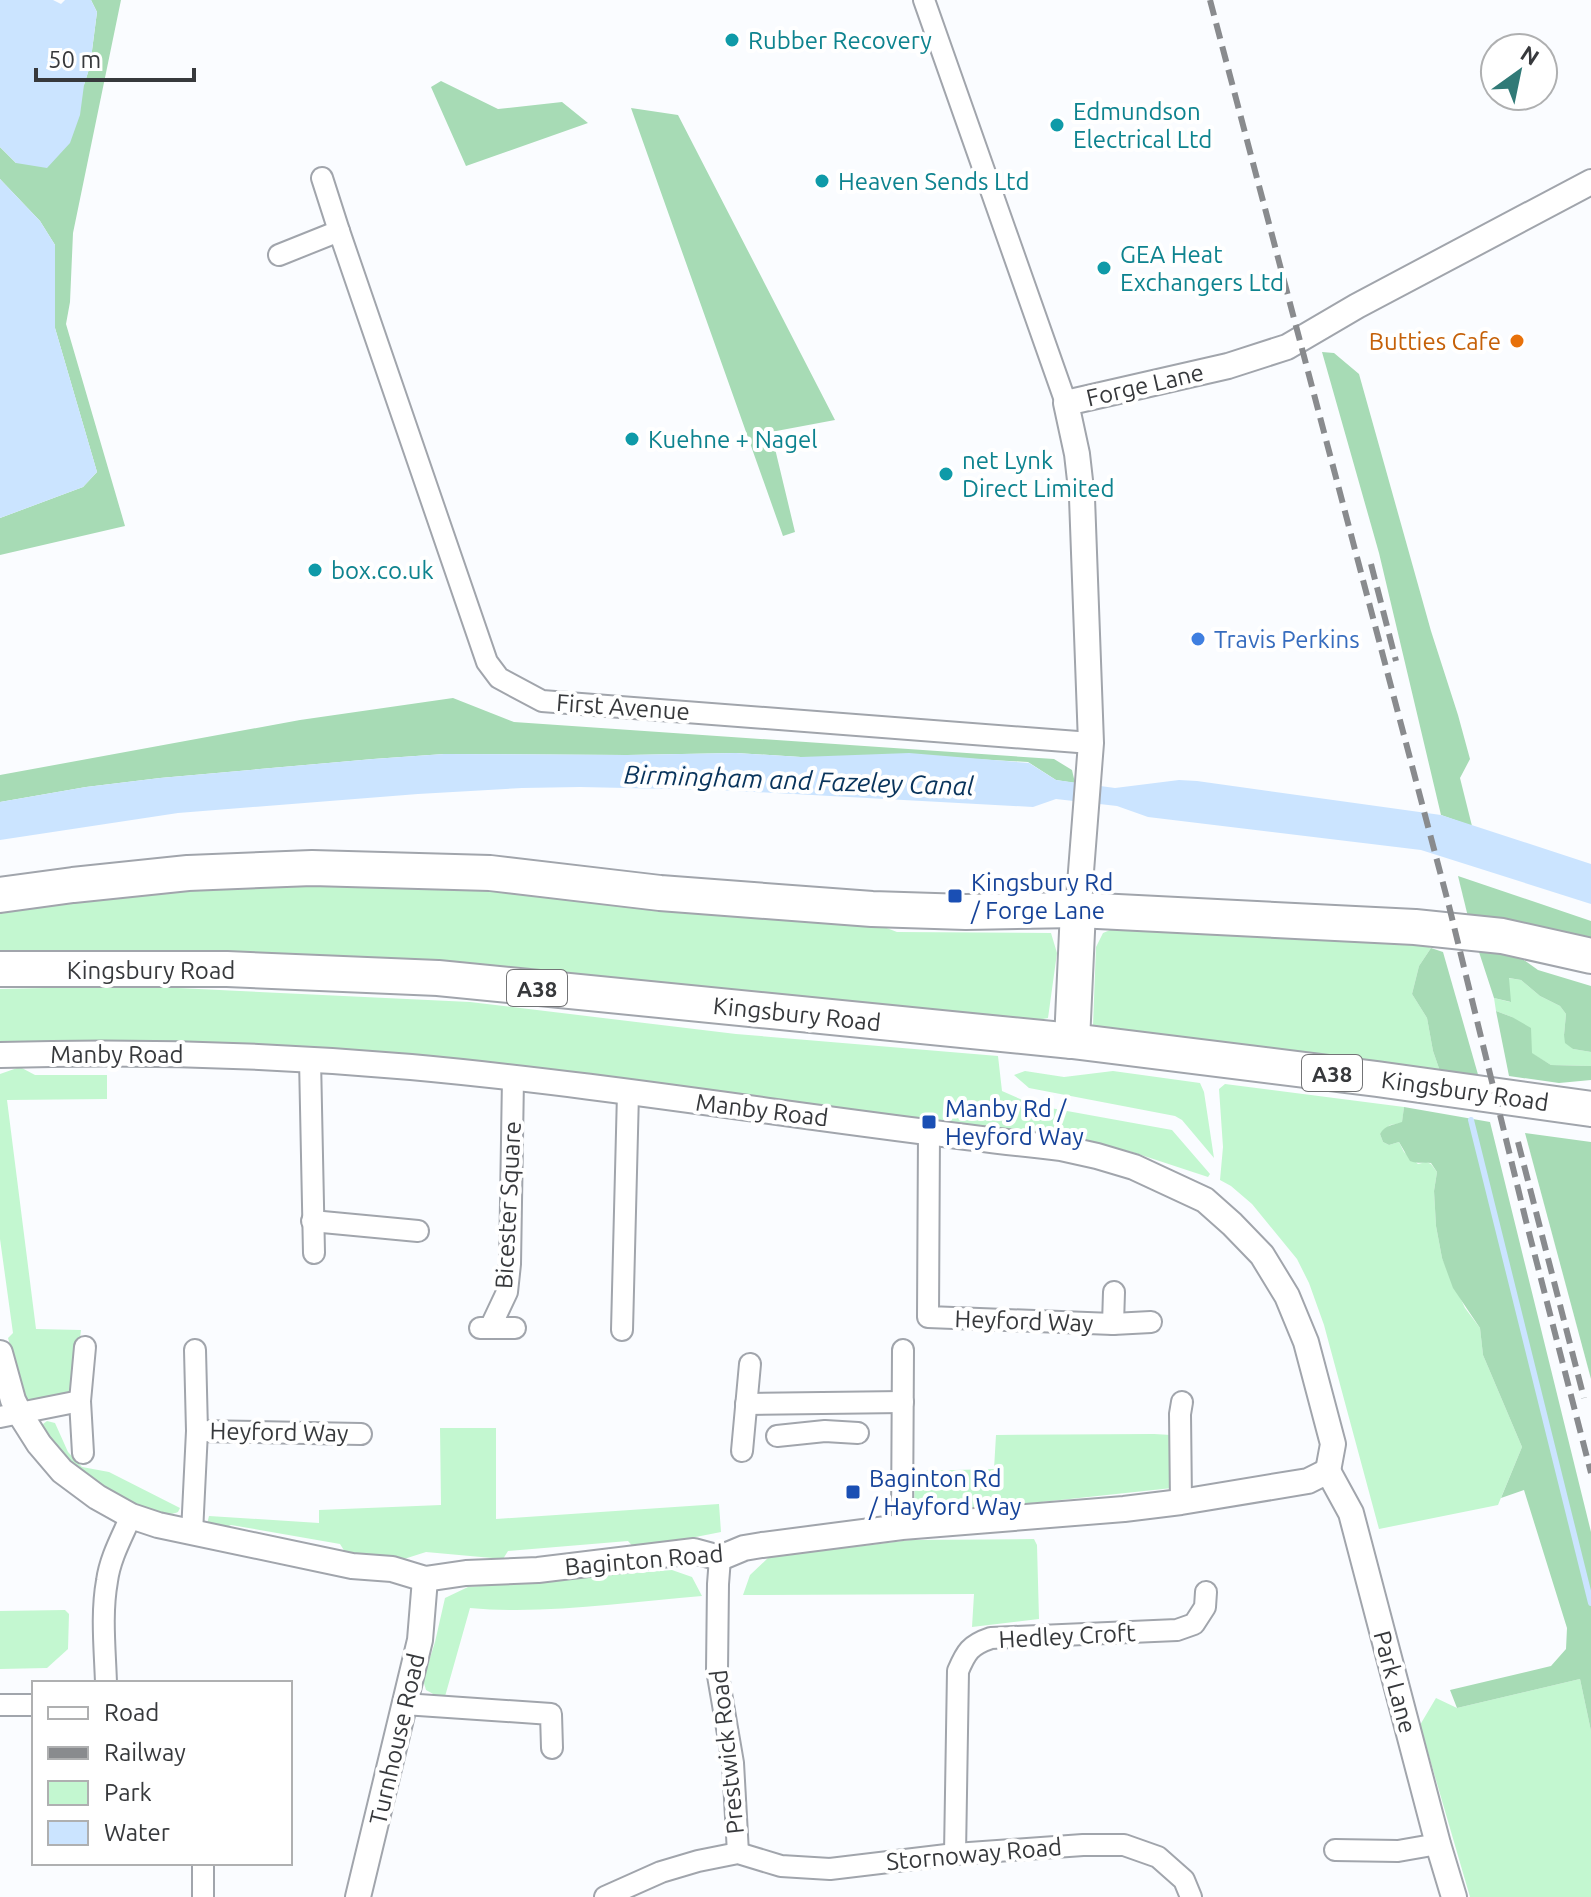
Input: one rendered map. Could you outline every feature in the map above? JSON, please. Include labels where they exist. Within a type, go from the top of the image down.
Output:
[{"type":"highway","points":[[0,895],[188,873],[312,868],[490,873],[660,893],[872,909],[966,912],[1078,910],[1415,927],[1502,936],[1591,956]]},
{"type":"highway","points":[[1072,1041],[1078,910]]},
{"type":"highway","name":"Kingsbury Road","points":[[0,969],[227,969],[438,978],[1072,1041],[1591,1109]]},
{"type":"street","points":[[924,0],[1066,403]]},
{"type":"street","name":"First Avenue","points":[[322,178],[487,662],[499,678],[542,701],[1090,752]]},
{"type":"street","name":"Forge Lane","points":[[1078,910],[1090,752],[1082,498],[1066,403],[1228,366],[1287,347],[1357,306],[1591,182]]},
{"type":"street","points":[[279,255],[339,231]]},
{"type":"street","name":"Manby Road","points":[[0,1055],[114,1052],[310,1059],[513,1078],[1061,1148],[1134,1167],[1205,1200],[1262,1255],[1287,1296],[1302,1330],[1333,1444],[1328,1471]]},
{"type":"street","points":[[310,1059],[314,1253]]},
{"type":"street","name":"Bicester Square","points":[[513,1078],[507,1292],[483,1328],[515,1328]]},
{"type":"street","points":[[622,1330],[628,1093]]},
{"type":"street","name":"Heyford Way","points":[[929,1132],[928,1317],[1113,1324],[1151,1322]]},
{"type":"street","points":[[312,1221],[418,1231]]},
{"type":"street","name":"Heyford Way","points":[[1113,1324],[1114,1292]]},
{"type":"street","points":[[83,1453],[80,1401],[85,1347]]},
{"type":"street","name":"Heyford Way","points":[[192,1533],[197,1431],[195,1350]]},
{"type":"street","points":[[902,1527],[903,1350]]},
{"type":"street","name":"Baginton Road","points":[[0,1353],[13,1400],[10,1416],[62,1471],[97,1497],[131,1516],[192,1533],[352,1566],[392,1569],[425,1579],[466,1573],[538,1570],[694,1551],[720,1558],[744,1548],[902,1527],[1181,1502],[1308,1481],[1328,1471]]},
{"type":"street","points":[[742,1451],[750,1364]]},
{"type":"street","points":[[10,1416],[80,1401]]},
{"type":"street","points":[[746,1404],[903,1402]]},
{"type":"street","points":[[1181,1502],[1182,1402]]},
{"type":"street","points":[[820,1403],[825,1431]]},
{"type":"street","name":"Heyford Way","points":[[197,1431],[361,1434]]},
{"type":"street","points":[[777,1436],[825,1431],[858,1433]]},
{"type":"street","name":"Park Lane","points":[[1328,1471],[1351,1513],[1454,1897]]},
{"type":"street","points":[[106,1681],[104,1599],[107,1578],[131,1516]]},
{"type":"street","name":"Prestwick Road","points":[[605,1897],[661,1872],[738,1853],[733,1763],[717,1670],[720,1558]]},
{"type":"street","name":"Turnhouse Road","points":[[358,1897],[420,1640],[425,1579]]},
{"type":"street","name":"Hedley Croft","points":[[955,1854],[958,1671],[965,1654],[977,1643],[991,1638],[1177,1630],[1194,1624],[1205,1607],[1206,1592]]},
{"type":"street","points":[[404,1704],[551,1714],[552,1748]]},
{"type":"street","points":[[0,1705],[32,1705]]},
{"type":"street","points":[[1335,1850],[1398,1851],[1438,1844]]},
{"type":"street","name":"Stornoway Road","points":[[738,1853],[781,1866],[830,1869],[955,1854],[1124,1845],[1158,1857],[1184,1880],[1191,1897]]},
{"type":"street","points":[[203,1865],[203,1897]]},
{"type":"green space","points":[[91,0],[121,0],[73,233],[66,324],[125,526],[0,555],[0,518],[83,487],[97,472],[55,328],[55,245],[40,221],[0,179],[0,147],[16,163],[84,85],[90,66],[97,12]]},
{"type":"green space","points":[[441,81],[498,109],[562,102],[588,123],[466,166],[431,87]]},
{"type":"green space","points":[[631,108],[678,115],[835,420],[771,432],[795,532],[783,536]]},
{"type":"green space","points":[[1322,352],[1334,353],[1359,374],[1470,759],[1460,778],[1472,826],[1441,815],[1379,553]]},
{"type":"green space","points":[[453,698],[514,722],[1054,759],[1072,770],[1075,783],[1056,780],[1028,762],[957,758],[801,757],[736,753],[444,754],[160,778],[0,802],[0,775],[300,720]]},
{"type":"green space","points":[[1458,876],[1591,921],[1591,944],[1470,925]]},
{"type":"green space","points":[[345,884],[515,889],[866,920],[897,932],[1051,933],[1057,953],[1048,1018],[1033,1021],[0,963],[0,910],[134,891]]},
{"type":"green space","points":[[1115,928],[1413,940],[1431,948],[1419,966],[1412,994],[1427,1018],[1442,1077],[1099,1033],[1093,1026],[1096,947],[1103,933]]},
{"type":"green space","points":[[1431,948],[1443,952],[1479,1078],[1442,1077],[1427,1018],[1412,994],[1419,966]]},
{"type":"green space","points":[[1478,949],[1521,958],[1538,970],[1591,986],[1591,1052],[1573,1049],[1565,1043],[1566,1014],[1560,1006],[1540,996],[1521,980],[1509,978],[1511,1002],[1494,998]]},
{"type":"green space","points":[[1508,978],[1521,980],[1540,996],[1560,1006],[1566,1014],[1564,1035],[1573,1049],[1591,1052],[1591,1066],[1551,1065],[1531,1053],[1512,1017],[1496,1011],[1494,998],[1510,1002]]},
{"type":"green space","points":[[136,986],[470,1002],[736,1034],[998,1056],[1002,1091],[1034,1105],[1172,1130],[1210,1174],[1208,1177],[1129,1151],[1115,1152],[761,1101],[0,1049],[0,989]]},
{"type":"green space","points":[[1496,1011],[1531,1028],[1532,1053],[1551,1065],[1591,1066],[1591,1080],[1559,1083],[1509,1076]]},
{"type":"green space","points":[[20,1067],[35,1075],[107,1075],[107,1099],[7,1100],[36,1329],[81,1330],[73,1398],[36,1406],[26,1400],[8,1338],[13,1333],[0,1239],[0,1074]]},
{"type":"green space","points":[[1025,1071],[1064,1077],[1113,1071],[1200,1083],[1214,1158],[1182,1120],[1175,1116],[1029,1088],[1014,1075]]},
{"type":"green space","points":[[1225,1084],[1404,1107],[1402,1123],[1390,1125],[1380,1134],[1383,1142],[1389,1145],[1399,1142],[1404,1152],[1418,1164],[1431,1164],[1437,1172],[1434,1191],[1436,1226],[1442,1258],[1465,1308],[1480,1328],[1483,1355],[1522,1447],[1498,1505],[1379,1529],[1324,1325],[1309,1283],[1297,1259],[1252,1204],[1220,1180],[1223,1147],[1219,1089]]},
{"type":"green space","points":[[1404,1107],[1490,1122],[1591,1532],[1591,1731],[1580,1679],[1457,1708],[1450,1690],[1551,1666],[1566,1649],[1567,1628],[1524,1490],[1501,1498],[1522,1447],[1483,1355],[1480,1328],[1453,1288],[1442,1258],[1436,1226],[1434,1191],[1437,1172],[1431,1163],[1410,1161],[1399,1142],[1389,1145],[1383,1142],[1380,1134],[1387,1127],[1402,1122]]},
{"type":"green space","points":[[1525,1133],[1591,1142],[1591,1379]]},
{"type":"green space","points":[[47,1421],[55,1423],[68,1452],[82,1467],[109,1472],[180,1508],[178,1512],[165,1513],[146,1508],[80,1469],[49,1437],[43,1424]]},
{"type":"green space","points":[[440,1428],[496,1428],[496,1519],[719,1504],[721,1532],[635,1549],[628,1541],[508,1551],[503,1559],[426,1552],[404,1559],[345,1552],[340,1544],[231,1525],[223,1529],[207,1524],[209,1516],[319,1523],[319,1510],[441,1505]]},
{"type":"green space","points":[[996,1435],[1171,1435],[1172,1488],[922,1515],[914,1509],[915,1471],[994,1469]]},
{"type":"green space","points":[[1034,1539],[1037,1545],[1039,1619],[972,1627],[974,1594],[743,1595],[750,1575],[769,1557],[911,1540]]},
{"type":"green space","points":[[672,1570],[692,1577],[702,1596],[556,1609],[470,1608],[444,1700],[426,1690],[423,1680],[445,1598],[468,1587]]},
{"type":"green space","points":[[65,1610],[69,1614],[68,1649],[47,1668],[0,1669],[0,1611]]},
{"type":"green space","points":[[1580,1679],[1591,1731],[1591,1897],[1470,1897],[1420,1725],[1436,1698],[1457,1708]]},
{"type":"water","points":[[0,0],[53,0],[61,4],[65,0],[91,0],[97,12],[80,115],[70,143],[47,168],[16,163],[0,147]]},
{"type":"water","points":[[0,179],[40,221],[55,245],[55,328],[97,472],[83,487],[0,518]]},
{"type":"water","name":"Birmingham and Fazeley Canal","points":[[736,753],[801,757],[909,753],[1029,763],[1056,780],[1115,788],[1179,780],[1197,781],[1441,815],[1591,864],[1591,904],[1421,850],[1148,817],[1117,806],[1056,799],[1033,807],[718,790],[522,788],[178,813],[0,840],[0,802],[160,778],[444,754]]},
{"type":"waterway","points":[[1471,1120],[1591,1603]]},
{"type":"railway","points":[[1210,0],[1449,906],[1591,1473]]},
{"type":"railway","points":[[1371,564],[1396,661]]},
{"type":"railway","points":[[1518,1142],[1584,1398]]},
{"type":"place","name":"Rubber Recovery","points":[[732,40]]},
{"type":"place","name":"Edmundson Electrical Ltd","points":[[1057,125]]},
{"type":"place","name":"Heaven Sends Ltd","points":[[822,181]]},
{"type":"place","name":"GEA Heat Exchangers Ltd","points":[[1104,268]]},
{"type":"place","name":"Butties Cafe","points":[[1517,341]]},
{"type":"place","name":"Kuehne + Nagel","points":[[632,439]]},
{"type":"place","name":"net Lynk Direct Limited","points":[[946,474]]},
{"type":"place","name":"box.co.uk","points":[[315,570]]},
{"type":"place","name":"Travis Perkins","points":[[1198,639]]},
{"type":"place","name":"Kingsbury Rd / Forge Lane","points":[[955,896]]},
{"type":"place","name":"Manby Rd / Heyford Way","points":[[929,1122]]},
{"type":"place","name":"Baginton Rd / Hayford Way","points":[[853,1492]]}]
